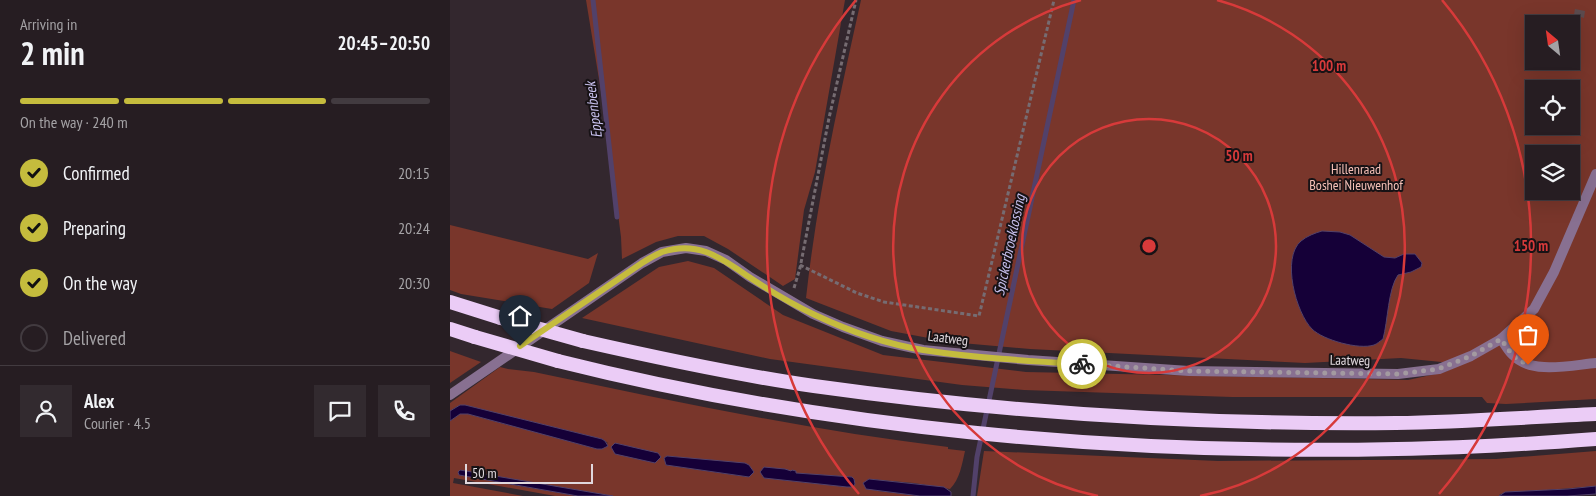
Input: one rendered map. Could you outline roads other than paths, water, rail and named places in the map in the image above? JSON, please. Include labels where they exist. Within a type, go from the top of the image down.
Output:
[{"type":"highway","points":[[450,302],[583,341],[812,386],[1021,410],[1150,419],[1254,422],[1398,423],[1596,414]]},
{"type":"highway","points":[[450,329],[558,361],[697,393],[826,414],[950,430],[1144,445],[1314,450],[1397,450],[1596,439]]},
{"type":"street","name":"Laatweg","points":[[450,395],[634,268],[662,252],[686,248],[706,252],[726,260],[787,300],[843,327],[882,340],[923,350],[1028,360],[1189,371],[1398,374],[1438,369],[1471,356],[1501,339],[1534,309],[1554,272],[1596,174]]},
{"type":"street","points":[[1501,339],[1513,356],[1528,365],[1552,368],[1596,363]]},
{"type":"waterway","name":"Eppenbeek","points":[[593,0],[617,217]]},
{"type":"waterway","name":"Spickerbroeklossing","points":[[973,496],[977,457],[1074,0]]},
{"type":"park label","name":"Hillenraad Boshei Nieuwenhof","points":[[1356,177]]}]
